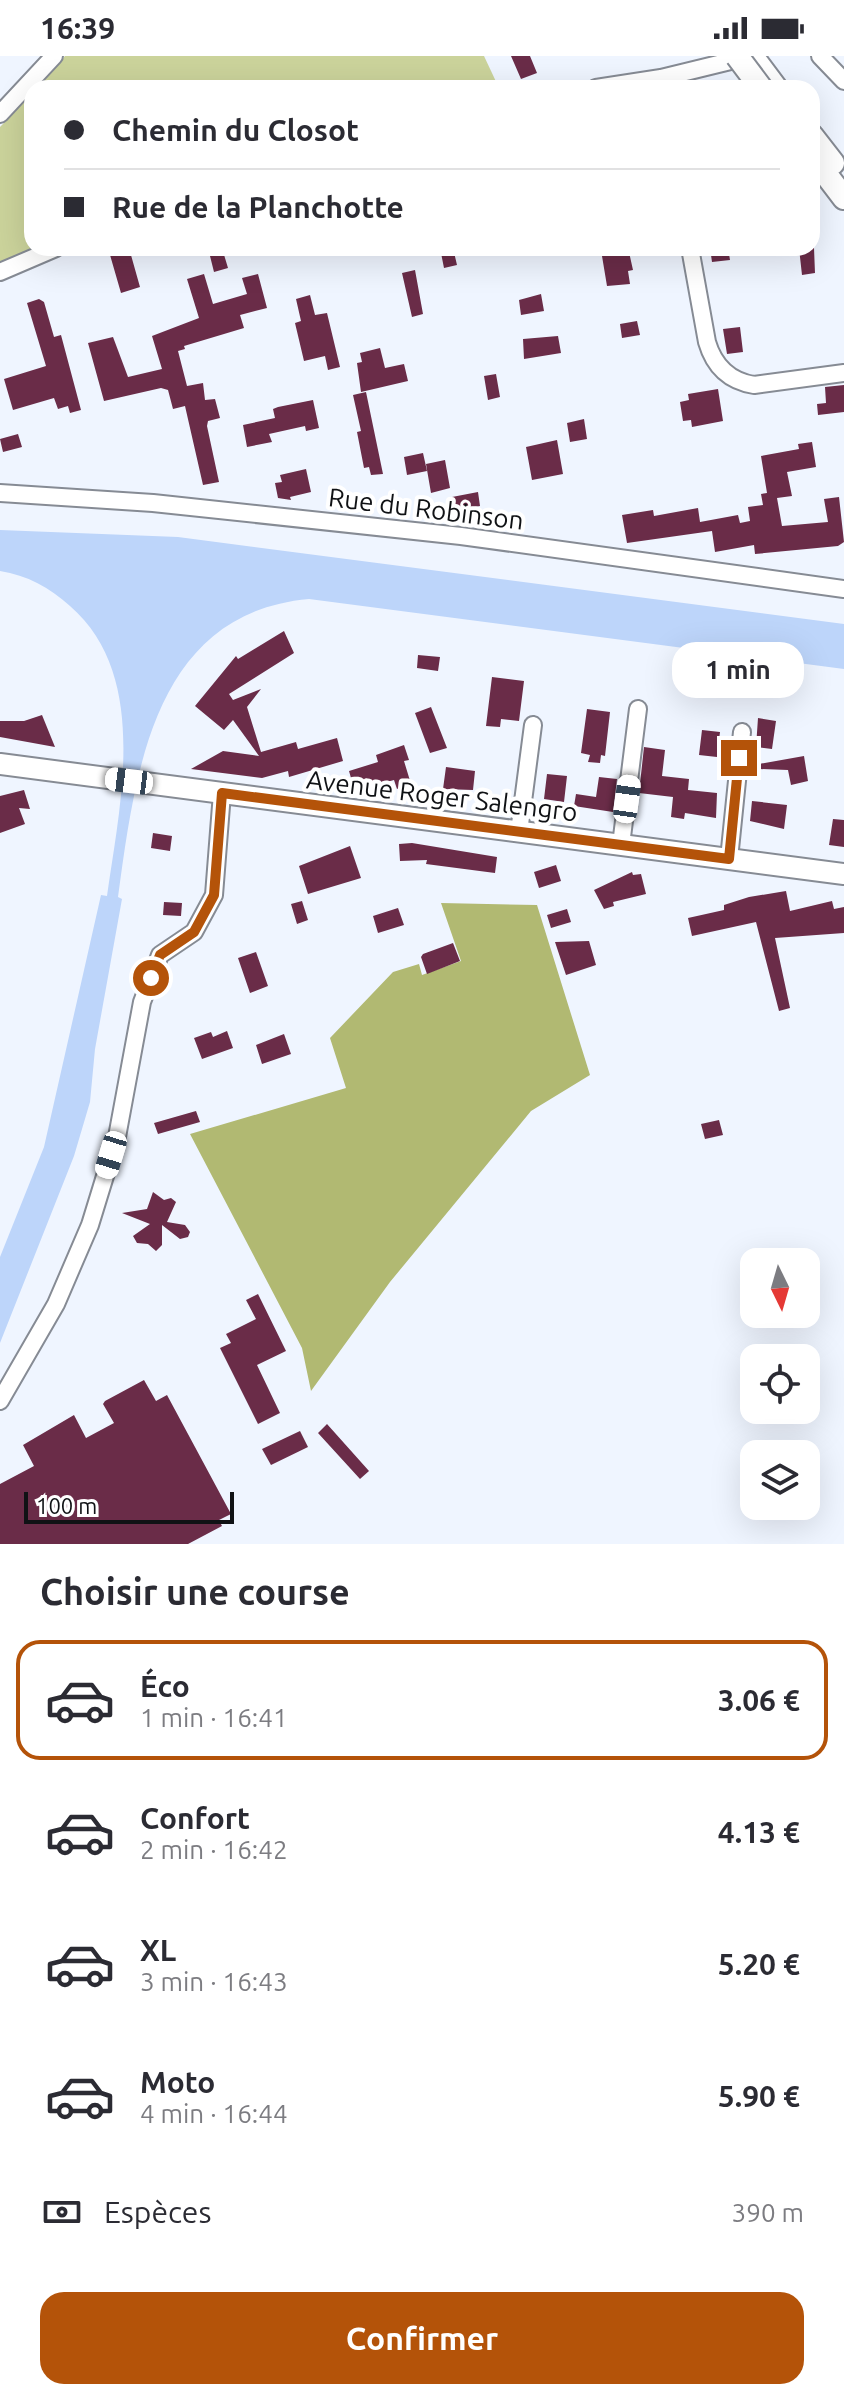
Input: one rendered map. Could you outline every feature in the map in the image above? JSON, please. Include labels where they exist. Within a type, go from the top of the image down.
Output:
[{"type":"highway","points":[[737,56],[763,80]]},
{"type":"highway","points":[[751,56],[766,80]]},
{"type":"highway","points":[[820,146],[844,177]]},
{"type":"highway","points":[[820,166],[844,198]]},
{"type":"main road","name":"Avenue Roger Salengro","points":[[0,764],[844,874]]},
{"type":"street","points":[[32,80],[54,56]]},
{"type":"street","points":[[672,80],[751,56]]},
{"type":"street","points":[[820,56],[844,81]]},
{"type":"street","points":[[0,114],[24,88]]},
{"type":"street","points":[[0,272],[37,256]]},
{"type":"street","points":[[691,256],[711,356],[725,372],[742,383],[754,385],[844,373]]},
{"type":"street","name":"Rue du Robinson","points":[[0,493],[153,503],[445,534],[844,589]]},
{"type":"street","points":[[621,845],[638,709]]},
{"type":"street","points":[[519,832],[533,725]]},
{"type":"street","points":[[729,859],[742,732]]},
{"type":"street","points":[[0,1401],[56,1304],[90,1225],[117,1137],[142,1002],[160,955],[194,932],[214,895],[222,793]]},
{"type":"green space","points":[[65,56],[484,56],[495,80],[45,80]]},
{"type":"green space","points":[[24,102],[24,253],[0,263],[0,127]]},
{"type":"green space","points":[[441,903],[537,905],[590,1075],[531,1111],[390,1282],[311,1391],[302,1348],[190,1134],[346,1088],[330,1038],[393,972],[419,964],[422,975],[461,961]]},
{"type":"water","points":[[0,530],[178,537],[844,624],[844,669],[309,599],[257,611],[216,634],[184,667],[161,707],[145,752],[125,849],[118,897],[122,899],[95,1049],[90,1102],[74,1156],[0,1343],[0,1257],[44,1147],[101,895],[107,896],[118,822],[123,742],[120,704],[111,667],[95,634],[70,606],[38,583],[0,571]]},
{"type":"building","points":[[511,56],[530,56],[537,73],[521,79]]},
{"type":"building","points":[[110,256],[131,256],[140,287],[121,293]]},
{"type":"building","points":[[210,256],[224,256],[228,268],[214,272]]},
{"type":"building","points":[[442,256],[455,256],[457,265],[444,268]]},
{"type":"building","points":[[602,256],[630,256],[633,270],[628,271],[630,284],[607,286]]},
{"type":"building","points":[[711,256],[729,256],[730,260],[712,262]]},
{"type":"building","points":[[800,256],[814,256],[815,273],[802,275]]},
{"type":"building","points":[[415,270],[423,314],[412,317],[402,273]]},
{"type":"building","points":[[204,274],[213,304],[247,294],[242,278],[258,274],[267,308],[240,315],[244,328],[184,346],[185,349],[178,351],[187,386],[203,383],[205,400],[215,399],[220,418],[208,421],[207,426],[219,482],[203,485],[185,406],[173,409],[168,390],[161,388],[104,401],[88,343],[113,337],[128,377],[162,369],[152,336],[199,318],[187,279]]},
{"type":"building","points":[[541,294],[544,311],[521,315],[519,300]]},
{"type":"building","points":[[310,295],[315,315],[327,313],[340,367],[328,370],[325,356],[304,361],[295,323],[301,321],[296,299]]},
{"type":"building","points":[[39,299],[44,302],[54,337],[61,335],[81,410],[70,413],[68,406],[58,409],[54,398],[13,410],[4,379],[46,366],[27,303]]},
{"type":"building","points":[[637,321],[640,335],[622,338],[620,324]]},
{"type":"building","points":[[740,327],[743,352],[727,354],[723,329]]},
{"type":"building","points":[[558,336],[561,353],[524,359],[523,339]]},
{"type":"building","points":[[380,348],[385,368],[404,364],[408,381],[361,392],[357,363],[362,362],[360,353]]},
{"type":"building","points":[[496,374],[500,397],[488,400],[484,376]]},
{"type":"building","points":[[844,385],[844,412],[818,415],[817,404],[826,403],[825,387]]},
{"type":"building","points":[[718,389],[723,421],[692,427],[691,420],[683,421],[680,402],[689,400],[688,394]]},
{"type":"building","points":[[366,392],[383,474],[371,475],[369,467],[364,468],[357,432],[361,431],[353,395]]},
{"type":"building","points":[[313,400],[319,428],[306,431],[305,426],[269,434],[272,442],[247,447],[243,425],[275,418],[273,409],[278,407]]},
{"type":"building","points":[[584,419],[587,439],[570,442],[567,423]]},
{"type":"building","points":[[18,434],[22,447],[3,452],[0,439]]},
{"type":"building","points":[[557,440],[563,474],[532,480],[526,447]]},
{"type":"building","points":[[812,442],[816,467],[787,472],[792,496],[777,498],[782,526],[828,522],[824,499],[839,497],[844,542],[838,546],[755,554],[754,545],[715,552],[712,531],[627,543],[622,515],[653,510],[654,516],[698,508],[700,522],[738,515],[740,523],[750,521],[748,507],[763,505],[761,494],[767,493],[761,456],[799,449],[798,444]]},
{"type":"building","points":[[423,453],[427,471],[407,475],[404,457]]},
{"type":"building","points":[[445,460],[450,488],[431,493],[426,464]]},
{"type":"building","points":[[306,469],[311,492],[290,497],[291,500],[278,498],[275,483],[282,482],[280,475]]},
{"type":"building","points":[[478,492],[480,506],[455,511],[452,497]]},
{"type":"building","points":[[284,631],[294,653],[229,694],[233,700],[261,689],[247,707],[261,752],[296,742],[298,749],[337,738],[343,761],[289,777],[288,771],[262,778],[191,769],[223,751],[259,756],[233,720],[224,730],[195,706],[236,656],[238,659]]},
{"type":"building","points":[[418,655],[440,657],[438,671],[417,668]]},
{"type":"building","points":[[492,677],[524,681],[519,721],[501,719],[500,727],[486,726]]},
{"type":"building","points":[[431,707],[447,748],[430,753],[415,713]]},
{"type":"building","points":[[587,709],[610,712],[605,756],[601,755],[600,763],[588,762],[590,755],[581,753]]},
{"type":"building","points":[[42,715],[55,747],[0,737],[0,721],[24,721]]},
{"type":"building","points":[[758,718],[776,721],[772,749],[756,747]]},
{"type":"building","points":[[702,730],[720,732],[717,757],[699,755]]},
{"type":"building","points":[[404,745],[409,760],[404,761],[411,784],[397,789],[394,780],[372,786],[353,785],[349,771],[378,762],[376,755]]},
{"type":"building","points":[[644,747],[665,750],[662,776],[689,779],[688,790],[717,793],[716,818],[685,813],[684,819],[671,817],[673,797],[639,793]]},
{"type":"building","points":[[804,756],[808,781],[791,785],[788,770],[759,769],[759,764]]},
{"type":"building","points":[[446,767],[475,771],[473,790],[443,789]]},
{"type":"building","points":[[547,774],[567,776],[564,802],[544,799]]},
{"type":"building","points":[[599,777],[617,779],[613,812],[574,806],[576,794],[596,797]]},
{"type":"building","points":[[24,790],[30,809],[19,808],[25,824],[0,833],[0,796]]},
{"type":"building","points":[[752,801],[787,805],[784,829],[750,821]]},
{"type":"building","points":[[833,819],[844,820],[844,847],[829,845]]},
{"type":"building","points":[[153,833],[172,836],[170,851],[151,848]]},
{"type":"building","points":[[412,843],[497,857],[495,873],[426,864],[427,860],[400,861],[399,844]]},
{"type":"building","points":[[350,846],[361,878],[308,894],[299,866]]},
{"type":"building","points":[[556,865],[561,881],[539,888],[534,872]]},
{"type":"building","points":[[632,872],[633,875],[641,874],[646,894],[613,902],[614,906],[604,909],[594,890]]},
{"type":"building","points":[[786,891],[790,911],[832,901],[834,909],[844,907],[844,933],[775,938],[790,1008],[779,1011],[756,922],[692,936],[688,918],[724,910],[724,905],[749,897]]},
{"type":"building","points":[[302,901],[308,920],[297,924],[291,904]]},
{"type":"building","points":[[164,902],[182,903],[181,916],[163,915]]},
{"type":"building","points":[[398,908],[404,925],[378,933],[373,916]]},
{"type":"building","points":[[567,909],[571,922],[551,928],[547,915]]},
{"type":"building","points":[[589,941],[596,965],[566,975],[555,942]]},
{"type":"building","points":[[453,943],[460,961],[427,974],[421,957],[423,954]]},
{"type":"building","points":[[256,952],[268,986],[250,993],[238,958]]},
{"type":"building","points":[[227,1031],[233,1048],[202,1059],[194,1038],[211,1032],[213,1037]]},
{"type":"building","points":[[284,1034],[291,1054],[262,1064],[256,1045]]},
{"type":"building","points":[[196,1111],[200,1122],[158,1134],[154,1123]]},
{"type":"building","points":[[719,1120],[723,1135],[705,1139],[701,1124]]},
{"type":"building","points":[[153,1192],[164,1200],[171,1198],[176,1202],[167,1222],[185,1225],[190,1232],[188,1237],[180,1239],[162,1225],[162,1245],[156,1251],[148,1244],[137,1243],[133,1236],[150,1224],[122,1213],[147,1209]]},
{"type":"building","points":[[258,1294],[286,1351],[257,1365],[280,1413],[258,1424],[220,1348],[231,1343],[226,1334],[256,1319],[246,1300]]},
{"type":"building","points":[[144,1380],[156,1401],[167,1395],[231,1514],[219,1520],[222,1526],[188,1544],[0,1544],[0,1484],[34,1466],[23,1445],[74,1415],[86,1438],[114,1423],[103,1404],[105,1401]]},
{"type":"building","points":[[327,1424],[369,1471],[360,1479],[318,1433]]},
{"type":"building","points":[[300,1431],[308,1447],[271,1465],[262,1449]]},
{"type":"route","points":[[151,978],[160,955],[194,932],[214,895],[222,793],[729,859],[739,758]]}]
